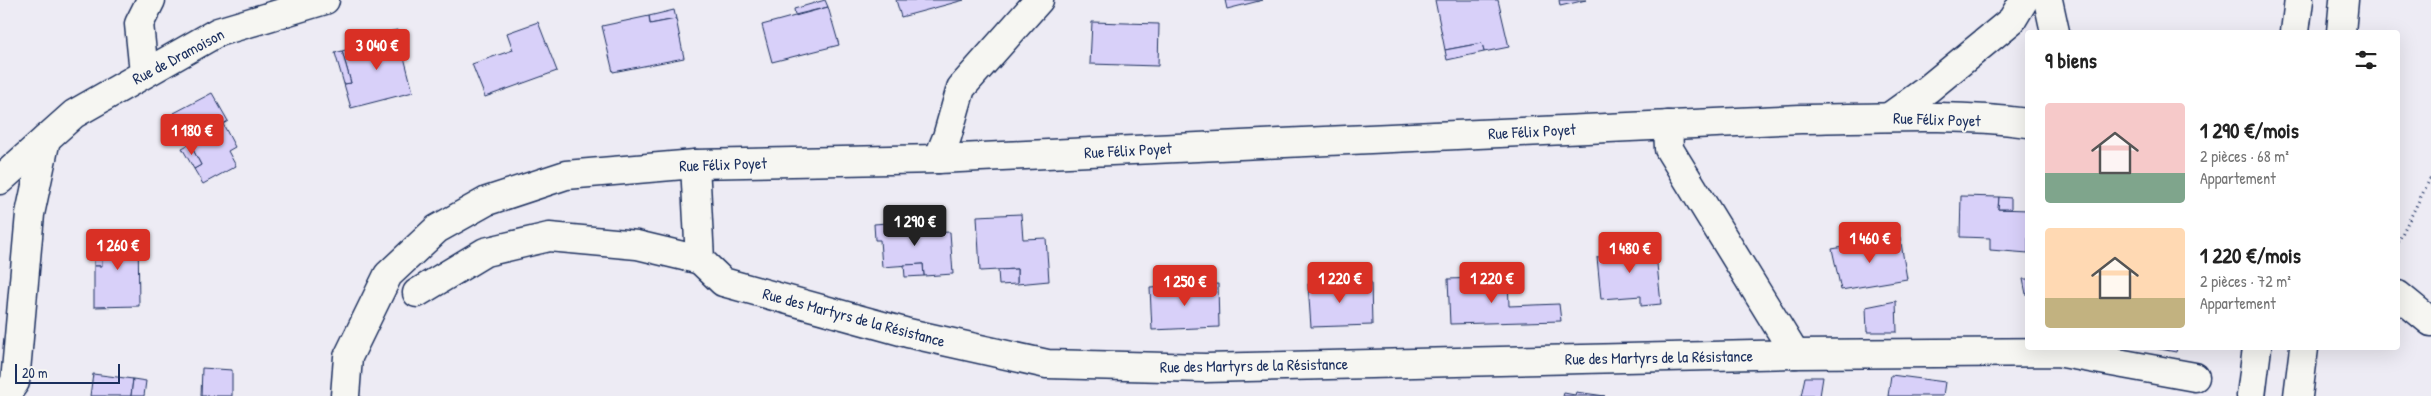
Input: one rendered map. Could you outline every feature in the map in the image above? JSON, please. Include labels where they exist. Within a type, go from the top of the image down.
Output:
[{"type":"main road","points":[[144,74],[139,24],[151,0]]},
{"type":"main road","name":"Rue de Dramoison","points":[[0,180],[74,114],[218,32],[325,0]]},
{"type":"main road","points":[[938,159],[947,137],[961,88],[1039,0]]},
{"type":"main road","points":[[1889,117],[1928,89],[2012,20],[2024,0]]},
{"type":"main road","points":[[2048,0],[2055,30]]},
{"type":"main road","points":[[2296,30],[2299,0]]},
{"type":"main road","points":[[2341,30],[2344,0]]},
{"type":"main road","name":"Rue Félix Poyet","points":[[345,396],[348,357],[388,276],[437,229],[487,201],[566,175],[695,164],[938,159],[1668,125],[1889,117],[2025,123]]},
{"type":"main road","points":[[1668,125],[1669,149],[1795,354]]},
{"type":"main road","points":[[5,396],[15,382],[30,214],[46,139]]},
{"type":"main road","points":[[417,293],[486,252],[550,237],[637,245],[700,260],[695,164]]},
{"type":"main road","name":"Rue des Martyrs de la Résistance","points":[[700,260],[723,282],[908,333],[1047,364],[1205,368],[1795,354],[2057,352],[2195,377]]},
{"type":"main road","points":[[2400,297],[2431,322]]},
{"type":"main road","points":[[2251,396],[2257,350]]},
{"type":"main road","points":[[2298,396],[2304,350]]},
{"type":"path","points":[[2400,238],[2431,177]]},
{"type":"building","points":[[825,0],[828,7],[795,15],[794,9]]},
{"type":"building","points":[[896,0],[964,0],[901,17]]},
{"type":"building","points":[[1225,0],[1263,0],[1227,9]]},
{"type":"building","points":[[1435,0],[1498,0],[1509,47],[1484,52],[1482,43],[1445,50]]},
{"type":"building","points":[[1559,0],[1586,0],[1560,6]]},
{"type":"building","points":[[828,7],[839,45],[772,62],[762,25]]},
{"type":"building","points":[[674,10],[676,19],[650,24],[649,16]]},
{"type":"building","points":[[649,16],[650,24],[676,19],[684,58],[613,72],[602,26]]},
{"type":"building","points":[[538,22],[557,71],[485,97],[472,64],[513,50],[507,33]]},
{"type":"building","points":[[1092,22],[1159,24],[1158,66],[1090,64]]},
{"type":"building","points":[[397,30],[413,92],[351,108],[344,84],[351,83],[342,51],[373,43],[372,36]]},
{"type":"building","points":[[1482,43],[1484,52],[1447,60],[1445,50]]},
{"type":"building","points":[[342,51],[351,83],[344,84],[335,53]]},
{"type":"building","points":[[212,93],[228,121],[223,124],[235,147],[228,151],[236,166],[203,184],[194,169],[201,165],[174,113]]},
{"type":"building","points":[[190,144],[201,165],[194,169],[182,148]]},
{"type":"building","points":[[1961,196],[1999,197],[1998,209],[2025,210],[2025,253],[1990,250],[1990,238],[1960,237]]},
{"type":"building","points":[[1999,197],[2011,198],[2011,209],[1998,209]]},
{"type":"building","points":[[1021,214],[1023,239],[1046,238],[1049,281],[1017,284],[1017,269],[980,271],[977,216]]},
{"type":"building","points":[[926,220],[927,233],[950,232],[953,274],[924,276],[923,264],[882,267],[880,240],[875,240],[874,224]]},
{"type":"building","points":[[93,231],[101,231],[102,266],[94,266]]},
{"type":"building","points":[[101,231],[138,231],[139,306],[94,307],[94,266],[102,266]]},
{"type":"building","points":[[1900,237],[1907,279],[1841,290],[1832,249]]},
{"type":"building","points":[[1655,244],[1661,304],[1641,306],[1641,296],[1601,299],[1597,257],[1612,256],[1611,247]]},
{"type":"building","points":[[923,264],[924,276],[905,277],[904,265]]},
{"type":"building","points":[[1017,269],[1017,284],[999,285],[998,270]]},
{"type":"building","points":[[1508,277],[1509,306],[1559,304],[1561,321],[1450,324],[1448,279]]},
{"type":"building","points":[[1371,282],[1372,325],[1311,327],[1308,284]]},
{"type":"building","points":[[1218,284],[1219,327],[1152,330],[1150,288]]},
{"type":"building","points":[[1896,301],[1897,332],[1867,332],[1866,307]]},
{"type":"building","points":[[202,368],[232,370],[232,396],[201,396]]},
{"type":"building","points":[[93,374],[133,379],[131,396],[90,396]]},
{"type":"building","points":[[1891,375],[1945,382],[1943,396],[1888,396]]},
{"type":"building","points":[[1805,377],[1823,377],[1820,396],[1801,396]]},
{"type":"building","points":[[133,379],[146,381],[144,396],[131,396]]},
{"type":"building","points":[[1576,392],[1605,396],[1563,396],[1564,393],[1575,395]]}]
